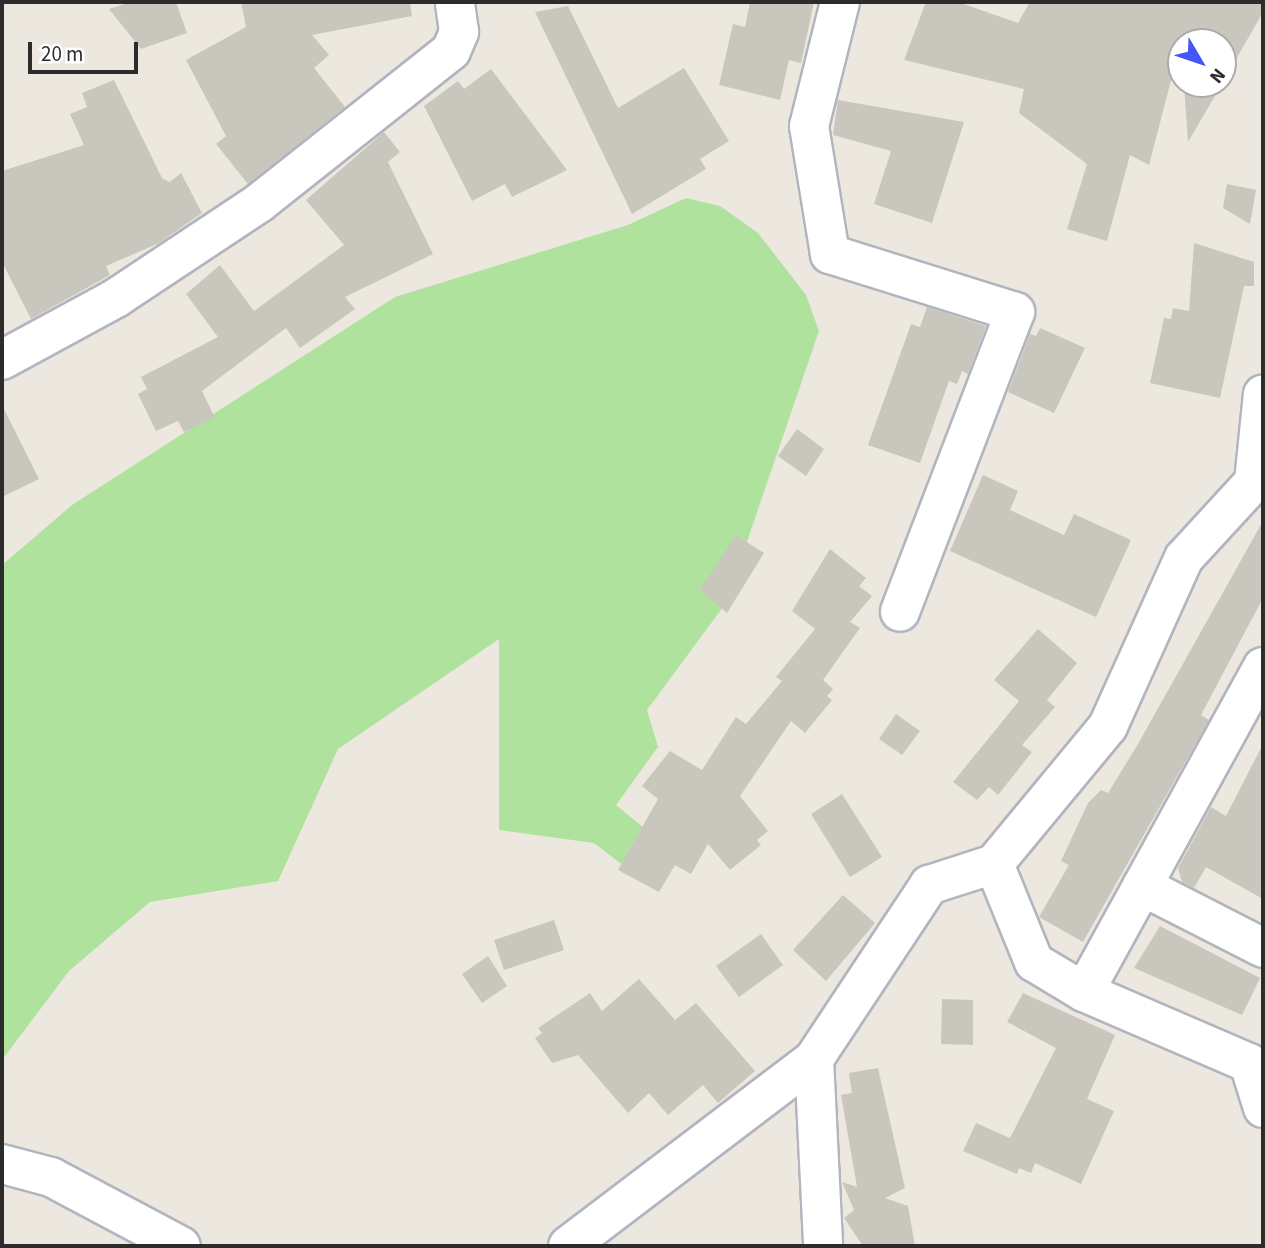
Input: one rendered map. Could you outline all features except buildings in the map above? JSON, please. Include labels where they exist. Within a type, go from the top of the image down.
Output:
[{"type":"street","points":[[2,360],[138,283],[259,203],[366,119],[451,51],[459,32],[455,2]]},
{"type":"street","points":[[840,2],[809,126],[830,254],[1015,312],[900,612]]},
{"type":"street","points":[[568,1246],[814,1059],[929,886],[994,864],[1108,726],[1184,558],[1259,488],[1263,394]]},
{"type":"street","points":[[1084,992],[1142,886],[1257,692]]},
{"type":"street","points":[[994,864],[1034,962],[1084,992],[1256,1058],[1263,1108]]},
{"type":"street","points":[[1142,886],[1263,948]]},
{"type":"street","points":[[814,1059],[823,1246]]},
{"type":"street","points":[[2,1164],[51,1177],[181,1246]]},
{"type":"green space","points":[[686,198],[720,206],[758,233],[806,295],[819,331],[726,603],[647,710],[658,747],[616,805],[677,855],[633,873],[594,843],[499,830],[499,639],[338,749],[278,881],[150,902],[69,971],[2,1060],[2,565],[72,505],[395,297],[628,225]]}]
